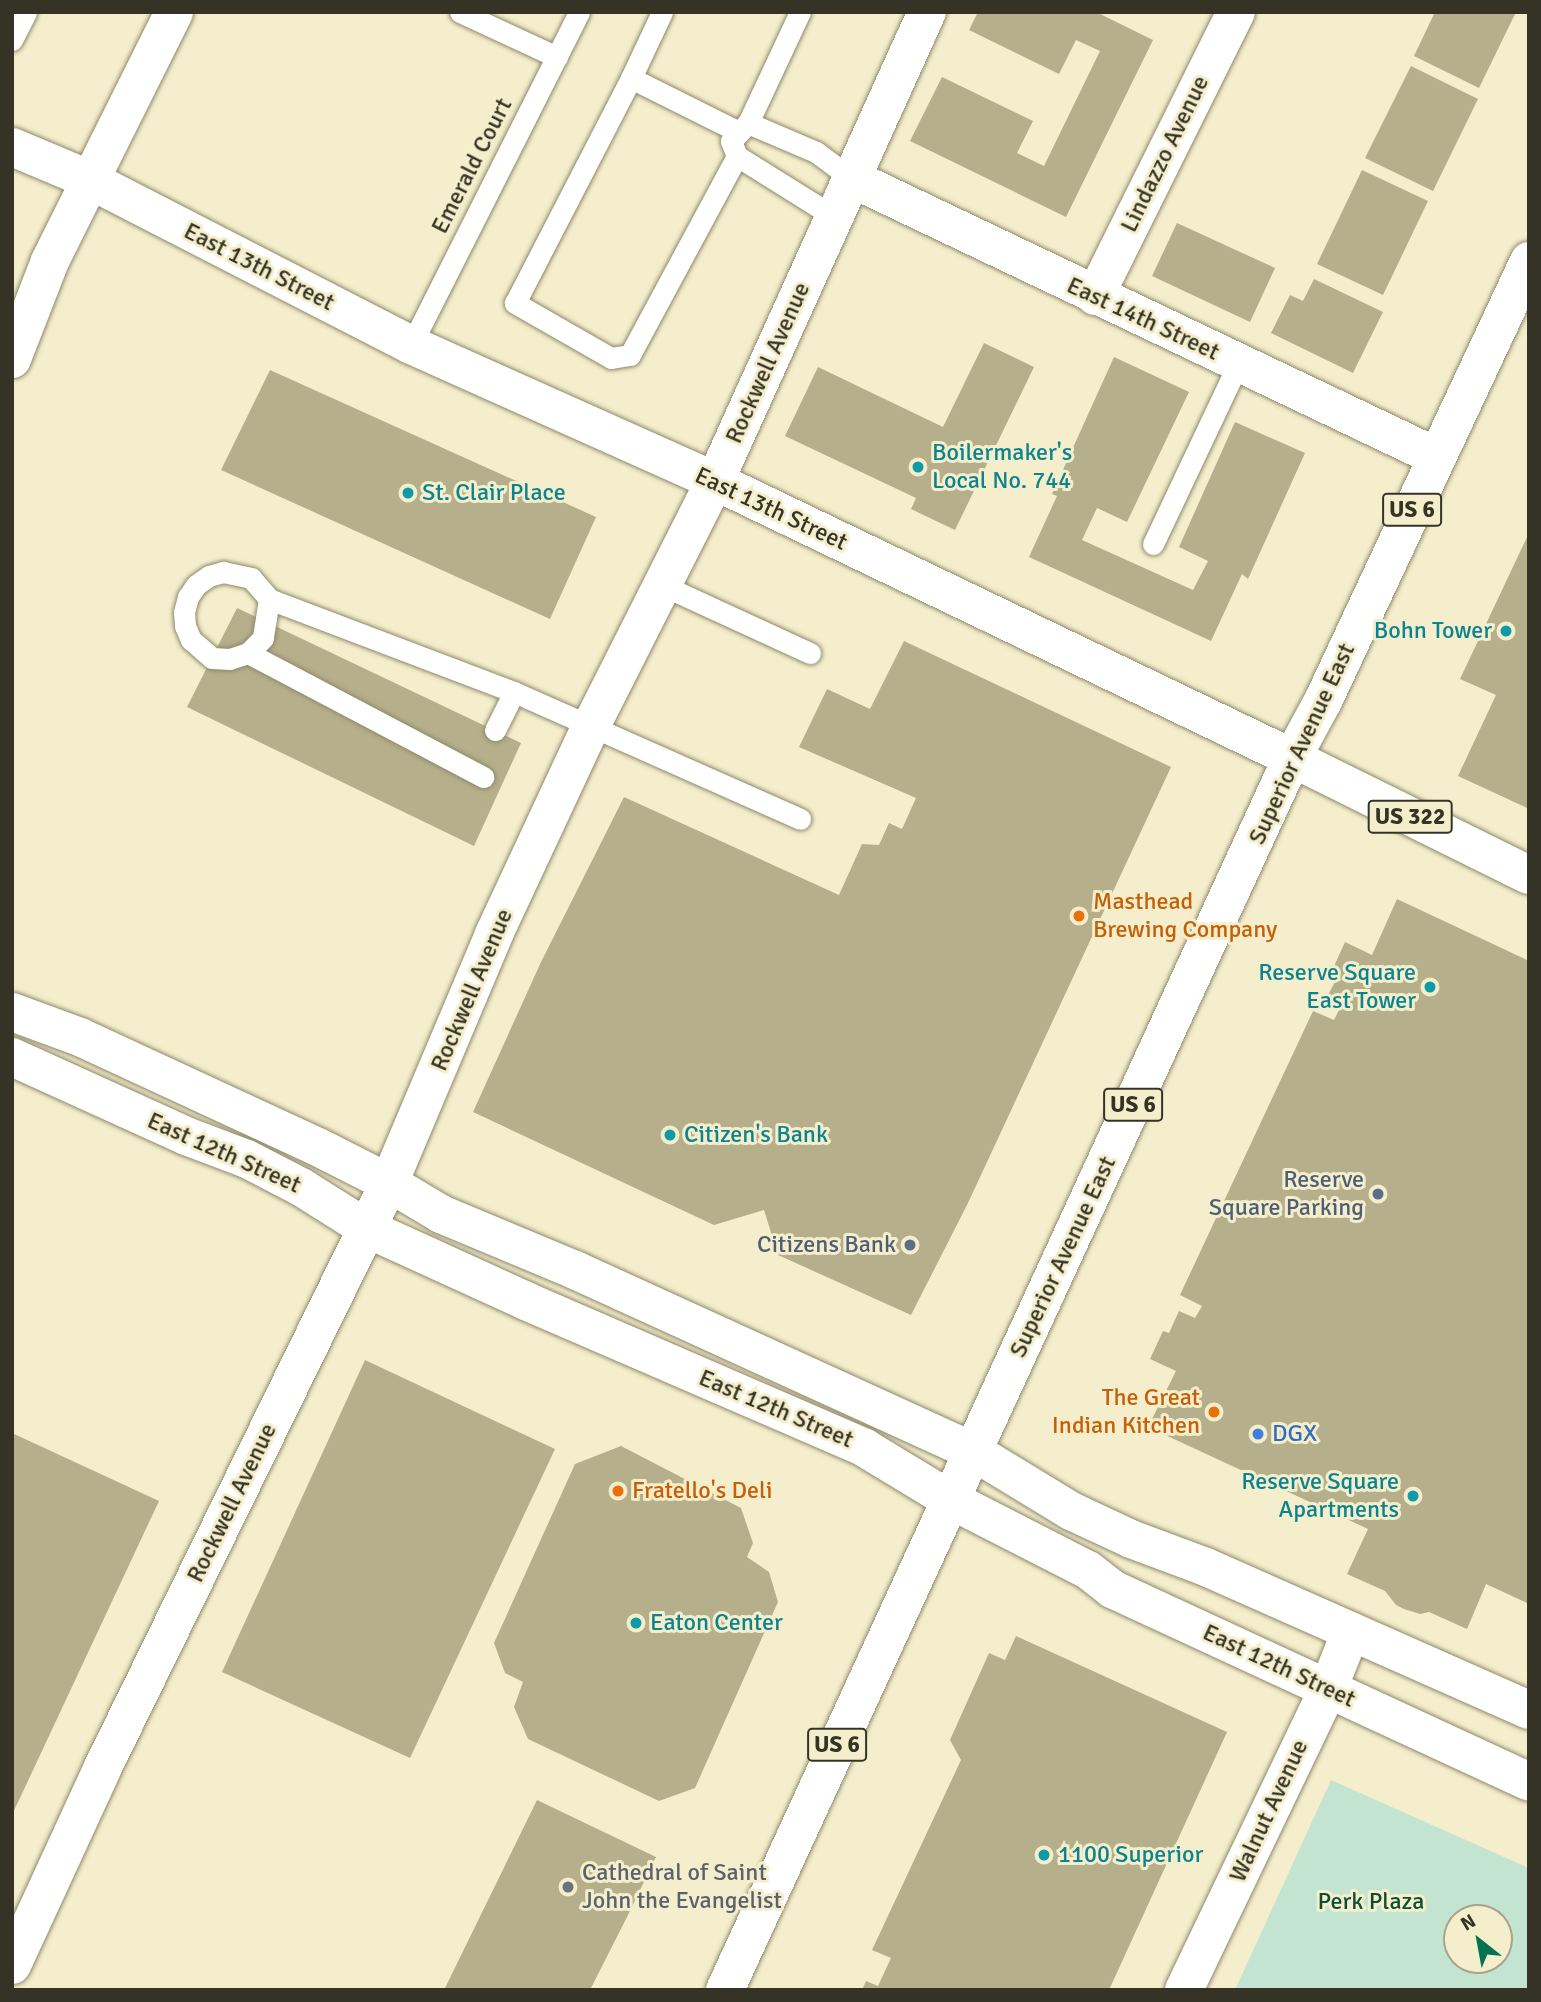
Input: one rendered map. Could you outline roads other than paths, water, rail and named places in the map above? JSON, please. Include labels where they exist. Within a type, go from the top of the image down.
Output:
[{"type":"main road","points":[[12,359],[50,261],[174,12]]},
{"type":"main road","name":"Rockwell Avenue","points":[[12,1965],[102,1769],[389,1183],[494,934],[591,726],[715,481],[927,12]]},
{"type":"main road","name":"Lindazzo Avenue","points":[[1095,296],[1236,12]]},
{"type":"main road","name":"East 13th Street","points":[[12,147],[88,180],[411,345],[715,481],[1529,875]]},
{"type":"main road","name":"East 14th Street","points":[[851,178],[1437,457]]},
{"type":"main road","name":"Superior Avenue East","points":[[725,1990],[1292,758],[1323,701],[1529,261]]},
{"type":"main road","name":"East 12th Street","points":[[12,1012],[80,1037],[389,1183],[441,1214],[575,1270],[974,1451],[1071,1511],[1119,1534],[1206,1567],[1529,1710]]},
{"type":"main road","name":"East 12th Street","points":[[12,1056],[186,1136],[247,1159],[301,1187],[366,1228],[555,1314],[865,1448],[951,1500],[1088,1570],[1112,1590],[1529,1782]]},
{"type":"main road","name":"Walnut Avenue","points":[[1184,1990],[1328,1689],[1351,1631]]},
{"type":"lane","points":[[12,40],[26,12]]},
{"type":"lane","points":[[460,12],[557,57]]},
{"type":"lane","name":"Emerald Court","points":[[411,345],[579,12]]},
{"type":"lane","points":[[662,12],[516,303],[611,358],[631,355],[737,156]]},
{"type":"lane","points":[[800,12],[742,127],[731,141],[737,156],[833,216]]},
{"type":"lane","points":[[631,78],[742,127],[816,152],[851,178]]},
{"type":"lane","points":[[1153,544],[1238,364]]},
{"type":"lane","points":[[269,599],[263,638],[248,653],[230,659],[212,658],[191,640],[185,626],[184,611],[188,597],[209,576],[223,572],[251,578],[269,599],[514,692],[800,819]]},
{"type":"lane","points":[[662,585],[810,653]]},
{"type":"lane","points":[[248,653],[483,777]]},
{"type":"lane","points":[[495,730],[514,692]]},
{"type":"place","name":"Boilermaker's Local No. 744","points":[[918,467]]},
{"type":"place","name":"St. Clair Place","points":[[408,493]]},
{"type":"place","name":"Bohn Tower","points":[[1506,631]]},
{"type":"place","name":"Masthead Brewing Company","points":[[1079,916]]},
{"type":"place","name":"Reserve Square East Tower","points":[[1430,987]]},
{"type":"place","name":"Citizen's Bank","points":[[670,1135]]},
{"type":"place","name":"Reserve Square Parking","points":[[1378,1194]]},
{"type":"place","name":"Citizens Bank","points":[[910,1245]]},
{"type":"place","name":"The Great Indian Kitchen","points":[[1214,1412]]},
{"type":"place","name":"DGX","points":[[1258,1434]]},
{"type":"place","name":"Fratello's Deli","points":[[618,1491]]},
{"type":"place","name":"Reserve Square Apartments","points":[[1413,1496]]},
{"type":"place","name":"Eaton Center","points":[[636,1623]]},
{"type":"place","name":"1100 Superior","points":[[1044,1855]]},
{"type":"place","name":"Cathedral of Saint John the Evangelist","points":[[568,1887]]},
{"type":"park label","name":"Perk Plaza","points":[[1371,1902]]}]
